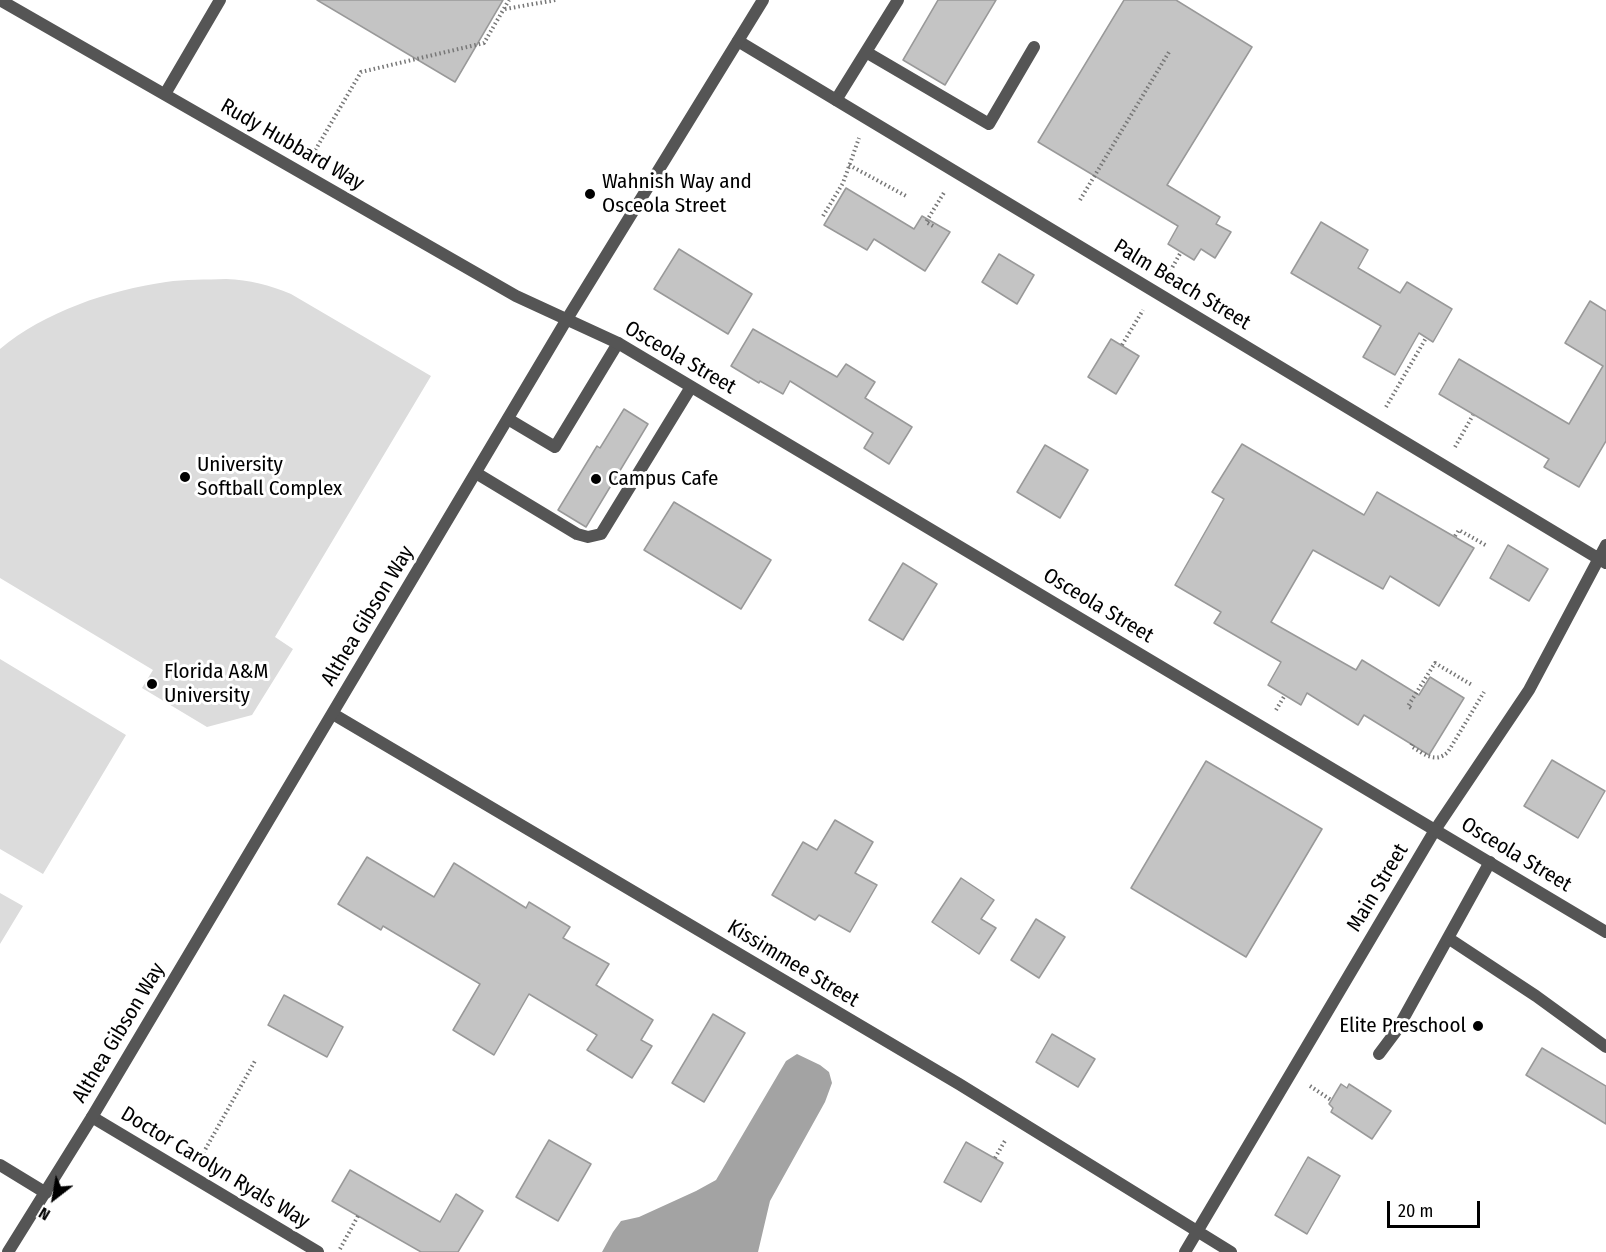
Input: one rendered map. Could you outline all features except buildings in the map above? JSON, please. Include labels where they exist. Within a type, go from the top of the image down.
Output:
[{"type":"street","name":"Rudy Hubbard Way","points":[[0,0],[516,296],[567,319]]},
{"type":"street","points":[[165,94],[220,0]]},
{"type":"street","name":"Althea Gibson Way","points":[[8,1252],[92,1117],[567,319],[763,0]]},
{"type":"street","points":[[836,100],[898,0]]},
{"type":"street","name":"Palm Beach Street","points":[[738,41],[1602,560]]},
{"type":"street","points":[[866,52],[989,124],[1034,47]]},
{"type":"street","name":"Osceola Street","points":[[567,319],[618,344],[691,387],[1606,932]]},
{"type":"street","points":[[508,419],[555,447],[618,344]]},
{"type":"street","points":[[476,473],[577,534],[588,537],[601,534],[691,387]]},
{"type":"street","name":"Main Street","points":[[1185,1252],[1435,830],[1529,690],[1602,560],[1606,545]]},
{"type":"street","name":"Kissimmee Street","points":[[333,714],[959,1084],[1231,1252]]},
{"type":"street","points":[[1379,1054],[1397,1030],[1490,862]]},
{"type":"street","points":[[1448,938],[1536,996],[1606,1047]]},
{"type":"street","name":"Doctor Carolyn Ryals Way","points":[[92,1117],[318,1252]]},
{"type":"street","points":[[0,1165],[46,1193]]},
{"type":"path","points":[[302,173],[361,72],[484,43],[509,0]]},
{"type":"path","points":[[504,9],[556,0]]},
{"type":"path","points":[[1080,201],[1169,52]]},
{"type":"path","points":[[823,216],[843,183],[856,143],[869,120]]},
{"type":"path","points":[[849,165],[906,196]]},
{"type":"path","points":[[933,226],[926,222],[956,172]]},
{"type":"path","points":[[1122,345],[1154,291]]},
{"type":"path","points":[[1388,403],[1426,338]]},
{"type":"path","points":[[1459,440],[1473,415]]},
{"type":"path","points":[[1455,537],[1459,530],[1487,546]]},
{"type":"path","points":[[1411,708],[1408,706],[1435,663],[1472,685]]},
{"type":"path","points":[[1412,744],[1411,746],[1430,758],[1443,757],[1484,692]]},
{"type":"path","points":[[200,1158],[255,1061]]},
{"type":"path","points":[[1310,1086],[1331,1100]]},
{"type":"path","points":[[338,1252],[358,1216]]},
{"type":"shaded area","name":"University Softball Complex","points":[[243,280],[291,294],[431,376],[275,637],[293,649],[252,715],[207,727],[142,688],[153,670],[0,578],[0,349],[36,324],[100,297],[166,282]]},
{"type":"shaded area","points":[[0,659],[126,735],[43,874],[0,849]]},
{"type":"shaded area","points":[[0,893],[23,906],[0,944]]},
{"type":"shaded area","points":[[797,1054],[829,1072],[832,1083],[825,1102],[770,1201],[758,1252],[602,1252],[621,1221],[639,1217],[716,1180],[786,1061]]},
{"type":"place","name":"Wahnish Way and Osceola Street","points":[[590,194]]},
{"type":"place","name":"University Softball Complex","points":[[185,477]]},
{"type":"place","name":"Campus Cafe","points":[[596,479]]},
{"type":"place","name":"Florida A&M University","points":[[152,684]]},
{"type":"place","name":"Elite Preschool","points":[[1478,1026]]}]
